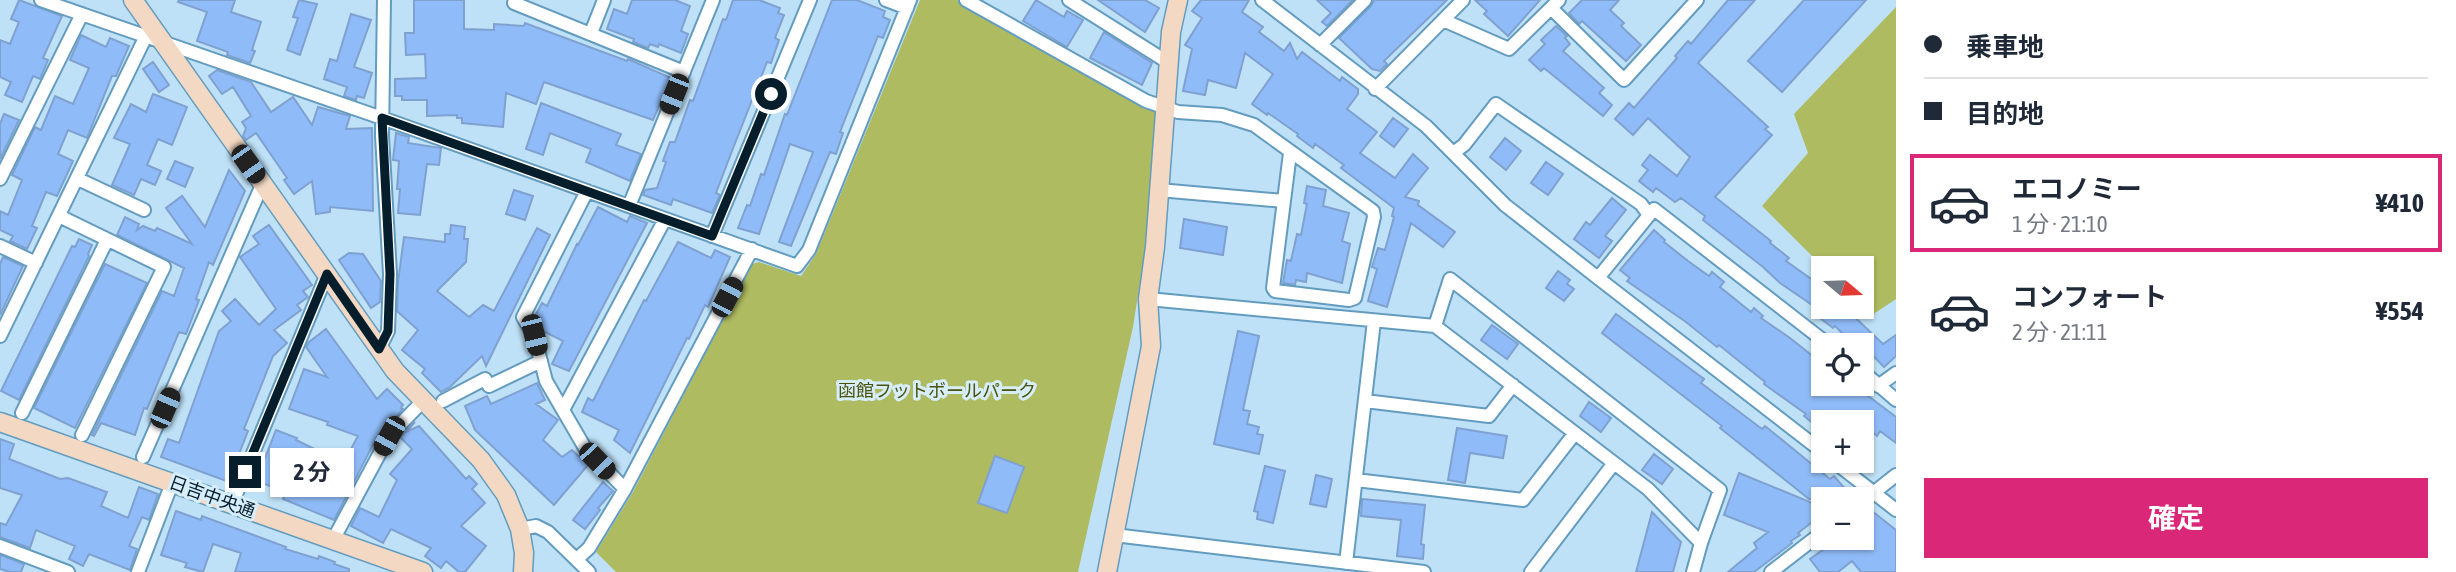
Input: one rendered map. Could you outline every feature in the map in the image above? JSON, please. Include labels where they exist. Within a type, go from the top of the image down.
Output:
[{"type":"street","points":[[41,0],[797,266],[809,250],[908,4],[886,0]]},
{"type":"street","points":[[133,0],[155,39],[327,274],[394,371],[481,460],[506,495],[520,529],[524,553],[523,572]]},
{"type":"street","points":[[379,349],[388,331],[390,274],[382,118],[384,0]]},
{"type":"street","points":[[515,0],[514,3],[684,72]]},
{"type":"street","points":[[591,33],[604,0]]},
{"type":"street","points":[[629,206],[713,0]]},
{"type":"street","points":[[712,236],[810,0]]},
{"type":"street","points":[[966,0],[1146,101],[1178,112],[1222,116],[1254,125],[1373,211],[1374,218],[1355,299],[1275,291],[1273,288],[1290,153]]},
{"type":"street","points":[[1069,0],[1169,63]]},
{"type":"street","points":[[1262,0],[1374,89],[1426,126],[1505,205],[1811,443]]},
{"type":"street","points":[[1321,45],[1365,0]]},
{"type":"street","points":[[1374,89],[1463,0]]},
{"type":"street","points":[[1443,20],[1509,49],[1555,4],[1624,80],[1697,0]]},
{"type":"street","points":[[1107,572],[1151,346],[1148,299],[1155,247],[1174,2]]},
{"type":"street","points":[[0,179],[82,14]]},
{"type":"street","points":[[0,336],[78,179],[155,39]]},
{"type":"street","points":[[1453,153],[1464,145],[1496,104],[1641,204],[1649,215]]},
{"type":"street","points":[[78,179],[144,210]]},
{"type":"street","points":[[143,457],[262,185]]},
{"type":"street","points":[[1159,190],[1284,201]]},
{"type":"street","points":[[587,191],[523,317],[534,335],[546,381],[585,448],[625,489]]},
{"type":"street","points":[[1598,278],[1654,209],[1814,333]]},
{"type":"street","points":[[59,216],[164,267],[82,435]]},
{"type":"street","points":[[563,410],[664,219]]},
{"type":"street","points":[[22,414],[107,240]]},
{"type":"street","points":[[0,246],[36,263]]},
{"type":"street","points":[[577,559],[589,548],[625,489],[752,249]]},
{"type":"street","points":[[237,492],[327,274]]},
{"type":"street","points":[[1435,326],[1450,279],[1720,490],[1693,572]]},
{"type":"street","points":[[1148,299],[1435,326],[1648,489],[1701,543]]},
{"type":"street","points":[[1346,563],[1374,321]]},
{"type":"street","points":[[443,401],[485,379],[489,386],[541,361]]},
{"type":"street","points":[[1878,386],[1896,373]]},
{"type":"street","points":[[1874,382],[1896,400]]},
{"type":"street","points":[[1365,401],[1489,416],[1513,385]]},
{"type":"street","points":[[333,540],[389,436],[423,401]]},
{"type":"street","name":"日吉中央通","points":[[0,422],[423,572]]},
{"type":"street","points":[[1356,480],[1522,500],[1575,433]]},
{"type":"street","points":[[1531,572],[1614,463]]},
{"type":"street","points":[[1849,473],[1866,487]]},
{"type":"street","points":[[1896,475],[1874,493],[1896,510]]},
{"type":"street","points":[[138,572],[172,483]]},
{"type":"street","points":[[520,529],[536,527],[548,532],[589,572]]},
{"type":"street","points":[[1114,535],[1424,572]]},
{"type":"street","points":[[1771,572],[1811,541]]},
{"type":"street","points":[[0,546],[68,572]]},
{"type":"green space","name":"函館フットボールパーク","points":[[920,0],[957,0],[1143,106],[1156,109],[1145,250],[1133,327],[1078,572],[616,572],[596,552],[633,492],[752,264],[759,262],[801,276],[816,254]]},
{"type":"green space","points":[[1896,7],[1896,299],[1874,314],[1874,256],[1812,256],[1762,206],[1808,153],[1794,114]]},
{"type":"building","points":[[19,0],[62,16],[43,58],[48,60],[40,79],[33,76],[22,102],[5,95],[11,82],[0,77],[0,40],[10,44],[19,22],[11,19]]},
{"type":"building","points":[[235,0],[231,12],[261,22],[250,63],[197,41],[207,12],[178,2]]},
{"type":"building","points":[[299,0],[317,4],[300,55],[287,50],[298,18],[293,17]]},
{"type":"building","points":[[414,0],[464,0],[464,29],[494,30],[494,24],[524,26],[525,23],[627,61],[628,59],[671,78],[653,120],[544,82],[536,104],[506,93],[503,127],[462,123],[462,118],[457,118],[457,115],[427,116],[427,100],[402,100],[402,96],[395,96],[395,79],[426,78],[425,54],[406,55],[405,33],[414,33]]},
{"type":"building","points":[[632,0],[675,0],[690,6],[681,31],[688,34],[681,53],[659,44],[658,47],[650,44],[648,48],[633,42],[634,39],[607,29],[614,9],[627,14]]},
{"type":"building","points":[[733,0],[759,0],[780,8],[778,13],[784,15],[775,38],[779,40],[771,63],[767,62],[716,193],[720,195],[712,213],[673,199],[671,205],[643,195],[645,190],[657,188],[670,142],[675,142]]},
{"type":"building","points":[[832,0],[857,0],[885,11],[883,17],[890,20],[883,38],[878,36],[840,132],[843,133],[836,154],[830,152],[791,246],[779,242],[813,152],[790,144],[759,234],[738,228],[747,205],[750,206],[761,174],[764,175],[785,114],[787,115]]},
{"type":"building","points":[[1036,0],[1064,17],[1067,11],[1083,20],[1067,47],[1023,21]]},
{"type":"building","points":[[1098,0],[1145,0],[1159,8],[1145,32]]},
{"type":"building","points":[[1201,0],[1249,0],[1242,12],[1263,27],[1259,32],[1284,51],[1290,43],[1297,59],[1302,52],[1340,81],[1342,77],[1358,89],[1358,94],[1347,109],[1377,132],[1360,153],[1395,178],[1413,154],[1428,168],[1405,197],[1419,201],[1418,205],[1455,232],[1443,247],[1411,223],[1387,307],[1368,301],[1377,269],[1372,267],[1378,248],[1385,250],[1394,208],[1341,168],[1344,165],[1315,144],[1313,148],[1297,136],[1298,134],[1252,104],[1273,74],[1245,53],[1236,88],[1208,80],[1205,95],[1183,91],[1192,49],[1185,45],[1202,18],[1192,11]]},
{"type":"building","points":[[1317,0],[1353,0],[1327,26],[1322,22],[1331,13]]},
{"type":"building","points":[[1374,0],[1447,0],[1384,61],[1387,64],[1380,71],[1372,69],[1339,38]]},
{"type":"building","points":[[1475,0],[1540,0],[1508,36],[1484,14],[1487,11]]},
{"type":"building","points":[[1582,0],[1619,0],[1610,10],[1624,23],[1621,26],[1641,45],[1626,61],[1582,21],[1579,24],[1569,13]]},
{"type":"building","points":[[1728,0],[1755,0],[1698,63],[1768,127],[1765,129],[1772,135],[1715,197],[1771,241],[1770,243],[1789,258],[1786,261],[1811,279],[1811,304],[1780,283],[1703,220],[1705,216],[1681,198],[1675,202],[1656,188],[1653,192],[1639,181],[1648,170],[1642,165],[1650,155],[1677,176],[1690,157],[1648,118],[1633,135],[1615,119],[1629,103],[1634,108],[1677,58],[1675,56],[1688,41],[1691,44]]},
{"type":"building","points":[[1804,0],[1866,0],[1782,92],[1748,61]]},
{"type":"building","points":[[351,14],[371,20],[354,67],[372,73],[364,98],[357,96],[356,100],[344,96],[347,87],[324,79],[330,59],[337,61]]},
{"type":"building","points":[[1556,26],[1567,36],[1565,38],[1570,44],[1563,51],[1604,88],[1599,93],[1612,105],[1603,116],[1544,68],[1541,71],[1529,60],[1545,44],[1541,40]]},
{"type":"building","points":[[1104,32],[1152,63],[1142,85],[1090,58]]},
{"type":"building","points":[[81,35],[106,47],[110,38],[129,46],[116,76],[112,76],[87,138],[68,130],[58,154],[73,161],[57,196],[46,192],[32,226],[37,228],[27,249],[10,241],[13,236],[0,230],[0,211],[8,215],[22,180],[12,175],[35,127],[41,130],[55,96],[73,104],[89,68],[70,60]]},
{"type":"building","points":[[153,62],[169,85],[159,92],[143,69]]},
{"type":"building","points":[[217,70],[251,82],[271,112],[293,97],[312,125],[318,107],[350,116],[346,129],[372,128],[373,211],[330,207],[330,212],[316,214],[312,181],[294,194],[284,180],[287,178],[256,133],[246,140],[243,136],[246,128],[242,122],[251,116],[233,87],[222,94],[209,76]]},
{"type":"building","points":[[153,94],[187,107],[172,145],[158,139],[147,165],[161,171],[155,185],[141,179],[134,195],[112,185],[130,144],[114,138],[131,104],[146,112]]},
{"type":"building","points":[[541,103],[621,134],[616,145],[641,154],[630,181],[586,162],[591,149],[550,133],[543,155],[526,149]]},
{"type":"building","points":[[4,114],[19,120],[0,159],[0,124]]},
{"type":"building","points":[[1393,118],[1408,129],[1394,147],[1380,136]]},
{"type":"building","points":[[396,133],[409,137],[408,143],[441,148],[439,165],[427,164],[420,215],[398,213],[399,161],[393,160]]},
{"type":"building","points":[[1505,138],[1521,151],[1506,170],[1490,157]]},
{"type":"building","points":[[175,161],[193,168],[185,187],[167,179]]},
{"type":"building","points":[[1546,162],[1563,174],[1548,195],[1531,183]]},
{"type":"building","points":[[229,170],[245,191],[213,265],[209,262],[186,334],[179,332],[147,409],[144,408],[135,435],[101,423],[94,436],[92,435],[162,291],[174,296],[184,268],[117,235],[125,217],[139,224],[137,230],[143,226],[155,231],[157,228],[192,244],[166,208],[182,196],[205,227]]},
{"type":"building","points":[[1307,186],[1326,190],[1323,206],[1349,213],[1342,241],[1350,244],[1342,283],[1307,273],[1306,282],[1296,280],[1295,285],[1283,283],[1287,260],[1291,261],[1297,234],[1301,235],[1307,204],[1304,203]]},
{"type":"building","points":[[514,190],[533,196],[525,220],[506,214]]},
{"type":"building","points":[[1612,198],[1626,210],[1605,236],[1612,241],[1599,258],[1574,239],[1586,222],[1590,225]]},
{"type":"building","points":[[598,207],[627,222],[630,216],[647,223],[569,371],[552,364],[563,341],[541,330],[534,318],[542,303],[547,306]]},
{"type":"building","points":[[1184,219],[1227,227],[1223,255],[1180,248]]},
{"type":"building","points":[[269,225],[312,285],[303,291],[308,297],[297,305],[301,310],[274,330],[287,343],[273,356],[244,429],[248,431],[239,454],[243,455],[238,466],[235,465],[229,482],[161,457],[168,439],[179,443],[219,331],[231,321],[222,311],[235,299],[259,325],[276,309],[240,257],[259,244],[253,236]]},
{"type":"building","points":[[451,225],[465,227],[464,239],[468,239],[466,262],[437,291],[469,317],[483,305],[494,311],[537,228],[550,235],[486,366],[482,356],[450,387],[441,392],[422,373],[425,369],[402,350],[418,330],[397,311],[398,282],[404,237],[445,242],[445,234],[450,234]]},
{"type":"building","points":[[1654,230],[1664,242],[1688,261],[1709,276],[1712,272],[1724,282],[1720,287],[1751,312],[1754,308],[1763,316],[1761,318],[1811,355],[1811,396],[1868,396],[1896,417],[1896,443],[1880,431],[1877,436],[1874,434],[1874,410],[1811,410],[1811,422],[1804,416],[1806,414],[1764,384],[1765,382],[1719,345],[1717,347],[1627,281],[1630,278],[1620,270]]},
{"type":"building","points":[[79,239],[92,245],[89,256],[19,400],[1,391],[72,246],[75,247]]},
{"type":"building","points":[[678,242],[711,258],[715,250],[730,257],[708,307],[705,305],[689,339],[687,338],[630,453],[614,440],[619,430],[582,412],[588,398],[593,401],[644,300],[646,301]]},
{"type":"building","points":[[349,253],[363,254],[381,281],[380,302],[371,308],[339,260]]},
{"type":"building","points":[[3,257],[23,266],[0,315],[0,264]]},
{"type":"building","points":[[105,264],[147,283],[75,428],[34,408]]},
{"type":"building","points":[[1558,271],[1570,280],[1567,284],[1574,289],[1564,301],[1546,288]]},
{"type":"building","points":[[1616,314],[1704,379],[1701,383],[1762,429],[1765,426],[1811,464],[1811,473],[1823,473],[1830,479],[1834,476],[1844,487],[1811,487],[1809,499],[1720,428],[1722,426],[1602,333]]},
{"type":"building","points":[[1821,319],[1857,319],[1871,333],[1842,333],[1835,326],[1833,328]]},
{"type":"building","points":[[1492,325],[1518,344],[1507,359],[1481,340]]},
{"type":"building","points":[[326,329],[377,399],[387,389],[403,405],[403,409],[377,437],[334,520],[283,499],[286,493],[258,481],[260,475],[254,473],[259,461],[263,463],[276,430],[333,458],[334,455],[345,460],[358,436],[327,425],[328,422],[289,409],[304,369],[327,377],[306,347]]},
{"type":"building","points":[[1238,331],[1259,336],[1243,410],[1250,411],[1247,424],[1259,427],[1257,434],[1263,435],[1259,454],[1214,444]]},
{"type":"building","points":[[1874,335],[1883,344],[1896,335],[1896,356],[1884,367],[1874,357]]},
{"type":"building","points":[[537,383],[545,400],[536,404],[558,420],[543,440],[562,457],[572,450],[588,465],[554,505],[475,430],[465,406],[487,396],[491,404]]},
{"type":"building","points":[[1589,402],[1611,418],[1601,432],[1580,416]]},
{"type":"building","points":[[415,422],[406,432],[419,426],[466,479],[469,476],[477,484],[472,489],[485,503],[461,526],[486,546],[465,572],[459,572],[446,561],[441,568],[425,556],[431,548],[391,529],[383,543],[351,526],[360,508],[379,517],[397,480],[390,474],[412,449],[400,437]]},
{"type":"building","points":[[1457,428],[1507,436],[1503,458],[1470,453],[1465,483],[1448,480]]},
{"type":"building","points":[[0,439],[14,444],[9,459],[60,479],[68,478],[107,492],[101,506],[128,518],[139,487],[158,494],[149,520],[142,517],[129,546],[137,549],[130,570],[89,554],[83,566],[69,559],[75,546],[36,530],[30,548],[0,537],[0,523],[6,525],[22,495],[0,488]]},
{"type":"building","points":[[1654,454],[1673,469],[1662,484],[1642,470]]},
{"type":"building","points":[[995,456],[1024,467],[1007,513],[978,503]]},
{"type":"building","points":[[1265,466],[1285,471],[1273,523],[1257,519],[1258,512],[1254,511]]},
{"type":"building","points":[[1739,473],[1811,503],[1811,523],[1798,533],[1800,535],[1791,541],[1792,543],[1754,572],[1728,572],[1757,548],[1754,543],[1768,532],[1724,515]]},
{"type":"building","points":[[1316,475],[1332,479],[1326,507],[1310,504]]},
{"type":"building","points":[[603,482],[613,491],[585,529],[573,520]]},
{"type":"building","points":[[1362,499],[1425,505],[1421,544],[1424,545],[1423,559],[1397,556],[1401,520],[1361,516]]},
{"type":"building","points":[[176,511],[201,520],[202,516],[286,547],[285,549],[318,559],[319,556],[349,569],[349,572],[235,572],[241,553],[213,544],[203,572],[185,567],[187,563],[161,555]]},
{"type":"building","points":[[1652,512],[1681,542],[1673,572],[1636,572]]},
{"type":"building","points":[[1874,513],[1896,530],[1896,572],[1861,572],[1852,561],[1838,572],[1820,572],[1810,559],[1823,550],[1874,550]]},
{"type":"building","points":[[0,555],[24,564],[21,572],[0,569]]},
{"type":"route","points":[[245,472],[327,274],[379,349],[388,331],[390,274],[382,118],[712,236],[771,94]]}]
